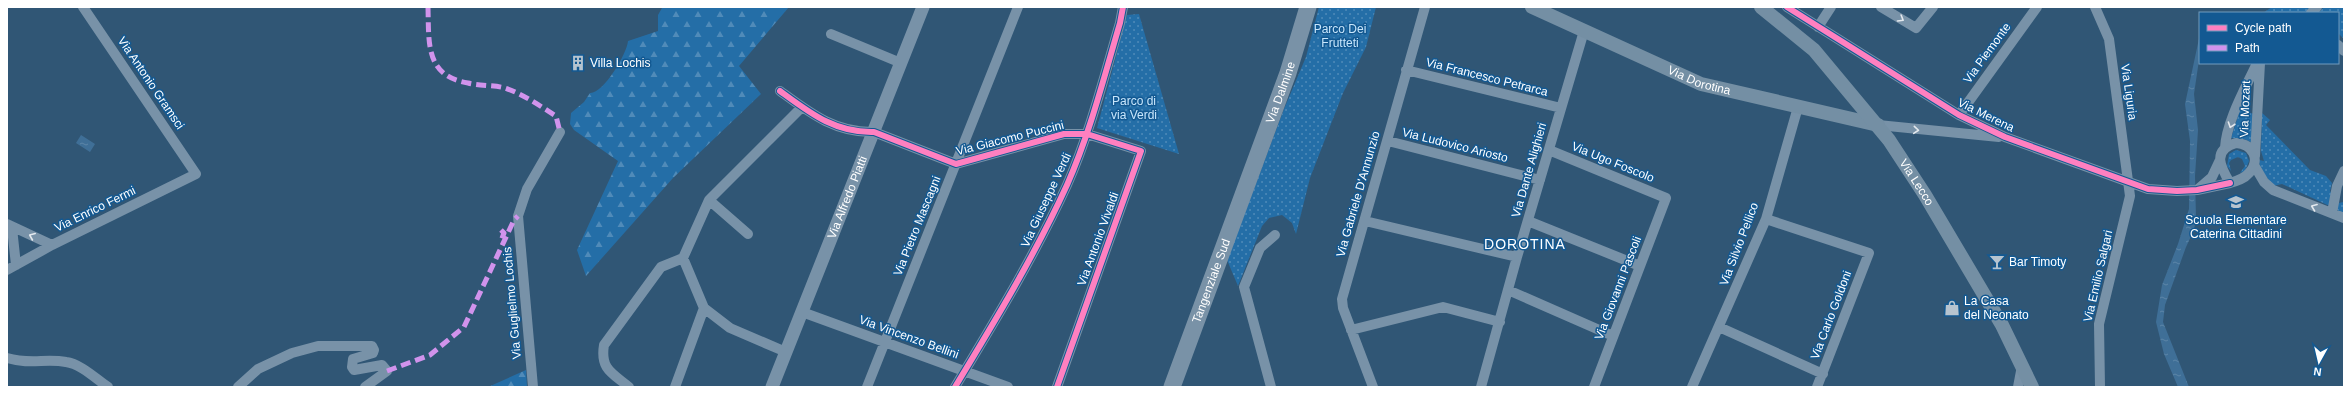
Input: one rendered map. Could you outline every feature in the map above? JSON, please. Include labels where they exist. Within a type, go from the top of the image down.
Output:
[{"type":"highway","name":"Via Dalmine","points":[[1251,176],[1288,73],[1308,7]]},
{"type":"highway","points":[[1251,176],[1270,138],[1299,65],[1316,7]]},
{"type":"highway","name":"Tangenziale Sud","points":[[1172,387],[1251,176]]},
{"type":"main road","name":"Via Dorotina","points":[[1532,7],[1701,84],[1878,125]]},
{"type":"main road","name":"Via Lecco","points":[[1761,7],[1814,50],[1878,125],[1925,195],[2002,325],[2032,387]]},
{"type":"street","name":"Via Antonio Gramsci","points":[[83,7],[196,174]]},
{"type":"street","name":"Via Alfredo Piatti","points":[[772,387],[923,7]]},
{"type":"street","name":"Via Pietro Mascagni","points":[[867,387],[1018,7]]},
{"type":"street","name":"Via Giuseppe Verdi","points":[[955,387],[1009,298],[1040,241],[1068,184],[1087,134],[1120,23],[1123,7]]},
{"type":"street","name":"Via Gabriele D'Annunzio","points":[[1373,387],[1343,308],[1342,299],[1425,7]]},
{"type":"street","name":"Via Merena","points":[[1787,7],[1959,115],[1968,122],[1969,127],[1957,134]]},
{"type":"street","points":[[1818,27],[1831,7]]},
{"type":"street","points":[[1881,7],[1916,28],[1933,7]]},
{"type":"street","name":"Via Piemonte","points":[[1959,115],[2037,7]]},
{"type":"street","name":"Via Liguria","points":[[2095,7],[2109,39],[2130,196]]},
{"type":"street","name":"Via Dante Alighieri","points":[[1482,387],[1517,257],[1584,31]]},
{"type":"street","points":[[831,34],[901,63]]},
{"type":"street","name":"Via Mozart","points":[[2225,148],[2226,140],[2236,110],[2257,64]]},
{"type":"street","name":"Via Mozart","points":[[2255,160],[2260,64]]},
{"type":"street","name":"Via Francesco Petrarca","points":[[1406,70],[1561,108]]},
{"type":"street","name":"Via Giacomo Puccini","points":[[780,91],[831,125],[864,132],[874,132],[956,164],[1064,134],[1087,134]]},
{"type":"street","name":"Via Silvio Pellico","points":[[1692,387],[1720,327],[1766,219],[1798,106]]},
{"type":"street","points":[[629,387],[608,369],[602,358],[604,345],[661,267],[683,258],[709,200],[802,107]]},
{"type":"street","name":"Via Merena","points":[[1959,115],[2005,137],[2148,189],[2197,190],[2230,183]]},
{"type":"street","name":"Via Merena","points":[[1878,125],[1957,134],[2005,137]]},
{"type":"street","name":"Via Guglielmo Lochis","points":[[533,387],[518,216],[527,189],[560,132]]},
{"type":"street","name":"Via Antonio Vivaldi","points":[[1057,387],[1141,151],[1087,134]]},
{"type":"street","name":"Via Ludovico Ariosto","points":[[1388,141],[1540,180]]},
{"type":"street","points":[[2197,190],[2212,177],[2225,148],[2230,144],[2241,143],[2251,149],[2264,182],[2273,190],[2344,218]]},
{"type":"street","name":"Via Ugo Foscolo","points":[[1549,150],[1666,198]]},
{"type":"street","points":[[2220,160],[2222,172],[2230,183],[2242,179],[2249,174],[2255,160]]},
{"type":"street","points":[[2332,213],[2337,186],[2344,171]]},
{"type":"street","name":"Via Enrico Fermi","points":[[11,267],[52,245],[196,174]]},
{"type":"street","name":"Via Emilio Salgari","points":[[2100,387],[2099,324],[2130,196]]},
{"type":"street","name":"Via Giovanni Pascoli","points":[[1594,387],[1666,198]]},
{"type":"street","points":[[709,200],[748,234]]},
{"type":"street","name":"Via Carlo Goldoni","points":[[1766,219],[1869,253],[1817,387]]},
{"type":"street","points":[[1528,221],[1640,266]]},
{"type":"street","points":[[1365,222],[1517,257]]},
{"type":"street","points":[[11,267],[9,226],[52,245]]},
{"type":"street","points":[[1271,387],[1244,286],[1260,248],[1275,235]]},
{"type":"street","points":[[683,258],[704,308],[730,328],[786,352]]},
{"type":"street","points":[[1508,290],[1613,336]]},
{"type":"street","points":[[1351,330],[1443,307],[1500,322]]},
{"type":"street","points":[[675,387],[704,308]]},
{"type":"street","name":"Via Vincenzo Bellini","points":[[802,312],[965,370],[1008,387]]},
{"type":"street","points":[[1720,327],[1822,374]]},
{"type":"street","points":[[238,387],[250,375],[268,364],[292,353],[318,346],[372,346],[374,350],[373,353],[353,359],[352,367],[354,370],[362,370],[382,365],[387,370],[365,387]]},
{"type":"street","points":[[7,358],[27,363],[67,362],[75,365],[108,387]]},
{"type":"street","points":[[2018,387],[2022,364]]},
{"type":"green space","points":[[789,7],[739,66],[761,94],[673,178],[586,276],[577,250],[618,161],[574,130],[570,124],[571,113],[584,102],[590,93],[595,92],[601,87],[614,72],[627,47],[628,41],[658,31],[658,15],[662,8]]},
{"type":"green space","name":"Parco Dei Frutteti","points":[[1319,7],[1376,7],[1366,47],[1343,93],[1310,178],[1296,234],[1292,223],[1282,215],[1269,218],[1262,226],[1238,286],[1227,260],[1284,109],[1306,57]]},
{"type":"green space","points":[[2272,7],[2313,7],[2308,12],[2264,12]]},
{"type":"green space","points":[[2324,7],[2344,7],[2344,39],[2339,34],[2339,12],[2319,12]]},
{"type":"green space","name":"Parco di via Verdi","points":[[1139,14],[1179,154],[1097,128],[1127,15]]},
{"type":"green space","points":[[2240,110],[2254,114],[2253,143],[2244,139],[2231,138]]},
{"type":"green space","points":[[2262,113],[2270,120],[2266,125],[2310,170],[2326,176],[2332,183],[2330,191],[2338,203],[2344,202],[2344,215],[2336,209],[2282,184],[2273,186],[2260,168],[2259,160],[2264,161],[2261,151]]},
{"type":"green space","points":[[2236,150],[2246,153],[2249,161],[2245,171],[2240,173],[2245,166],[2242,159],[2238,157],[2231,160],[2229,163],[2231,171],[2227,166],[2229,154]]},
{"type":"green space","points":[[526,370],[527,387],[488,387]]},
{"type":"water","points":[[2199,39],[2199,60],[2194,94],[2198,130],[2195,176],[2196,219],[2194,230],[2186,247],[2165,305],[2163,322],[2189,387],[2178,387],[2164,354],[2156,322],[2162,285],[2178,244],[2189,209],[2190,141],[2185,104]]},
{"type":"water","points":[[81,135],[95,144],[90,152],[76,143]]},
{"type":"marked path","points":[[428,7],[432,56],[444,73],[454,79],[473,84],[505,88],[531,100],[556,116],[560,132]]},
{"type":"marked path","points":[[387,371],[430,355],[464,327],[514,220],[518,216]]},
{"type":"marked path","points":[[501,230],[504,233],[501,241]]},
{"type":"cycle path","points":[[955,387],[1000,313],[1042,237],[1067,185],[1083,145],[1096,105],[1120,23],[1123,7]]},
{"type":"cycle path","points":[[1787,7],[1959,115],[2005,137],[2148,189],[2177,191],[2197,190],[2230,183]]},
{"type":"cycle path","points":[[780,91],[813,114],[835,125],[847,129],[874,132],[956,164],[1064,134],[1087,134],[1141,151],[1057,387]]},
{"type":"place","name":"Villa Lochis","points":[[578,63]]},
{"type":"place","name":"Scuola Elementare Caterina Cittadini","points":[[2236,202]]},
{"type":"place","name":"Bar Timoty","points":[[1997,262]]},
{"type":"place","name":"La Casa del Neonato","points":[[1952,308]]},
{"type":"district","name":"DOROTINA","points":[[1525,244]]}]
